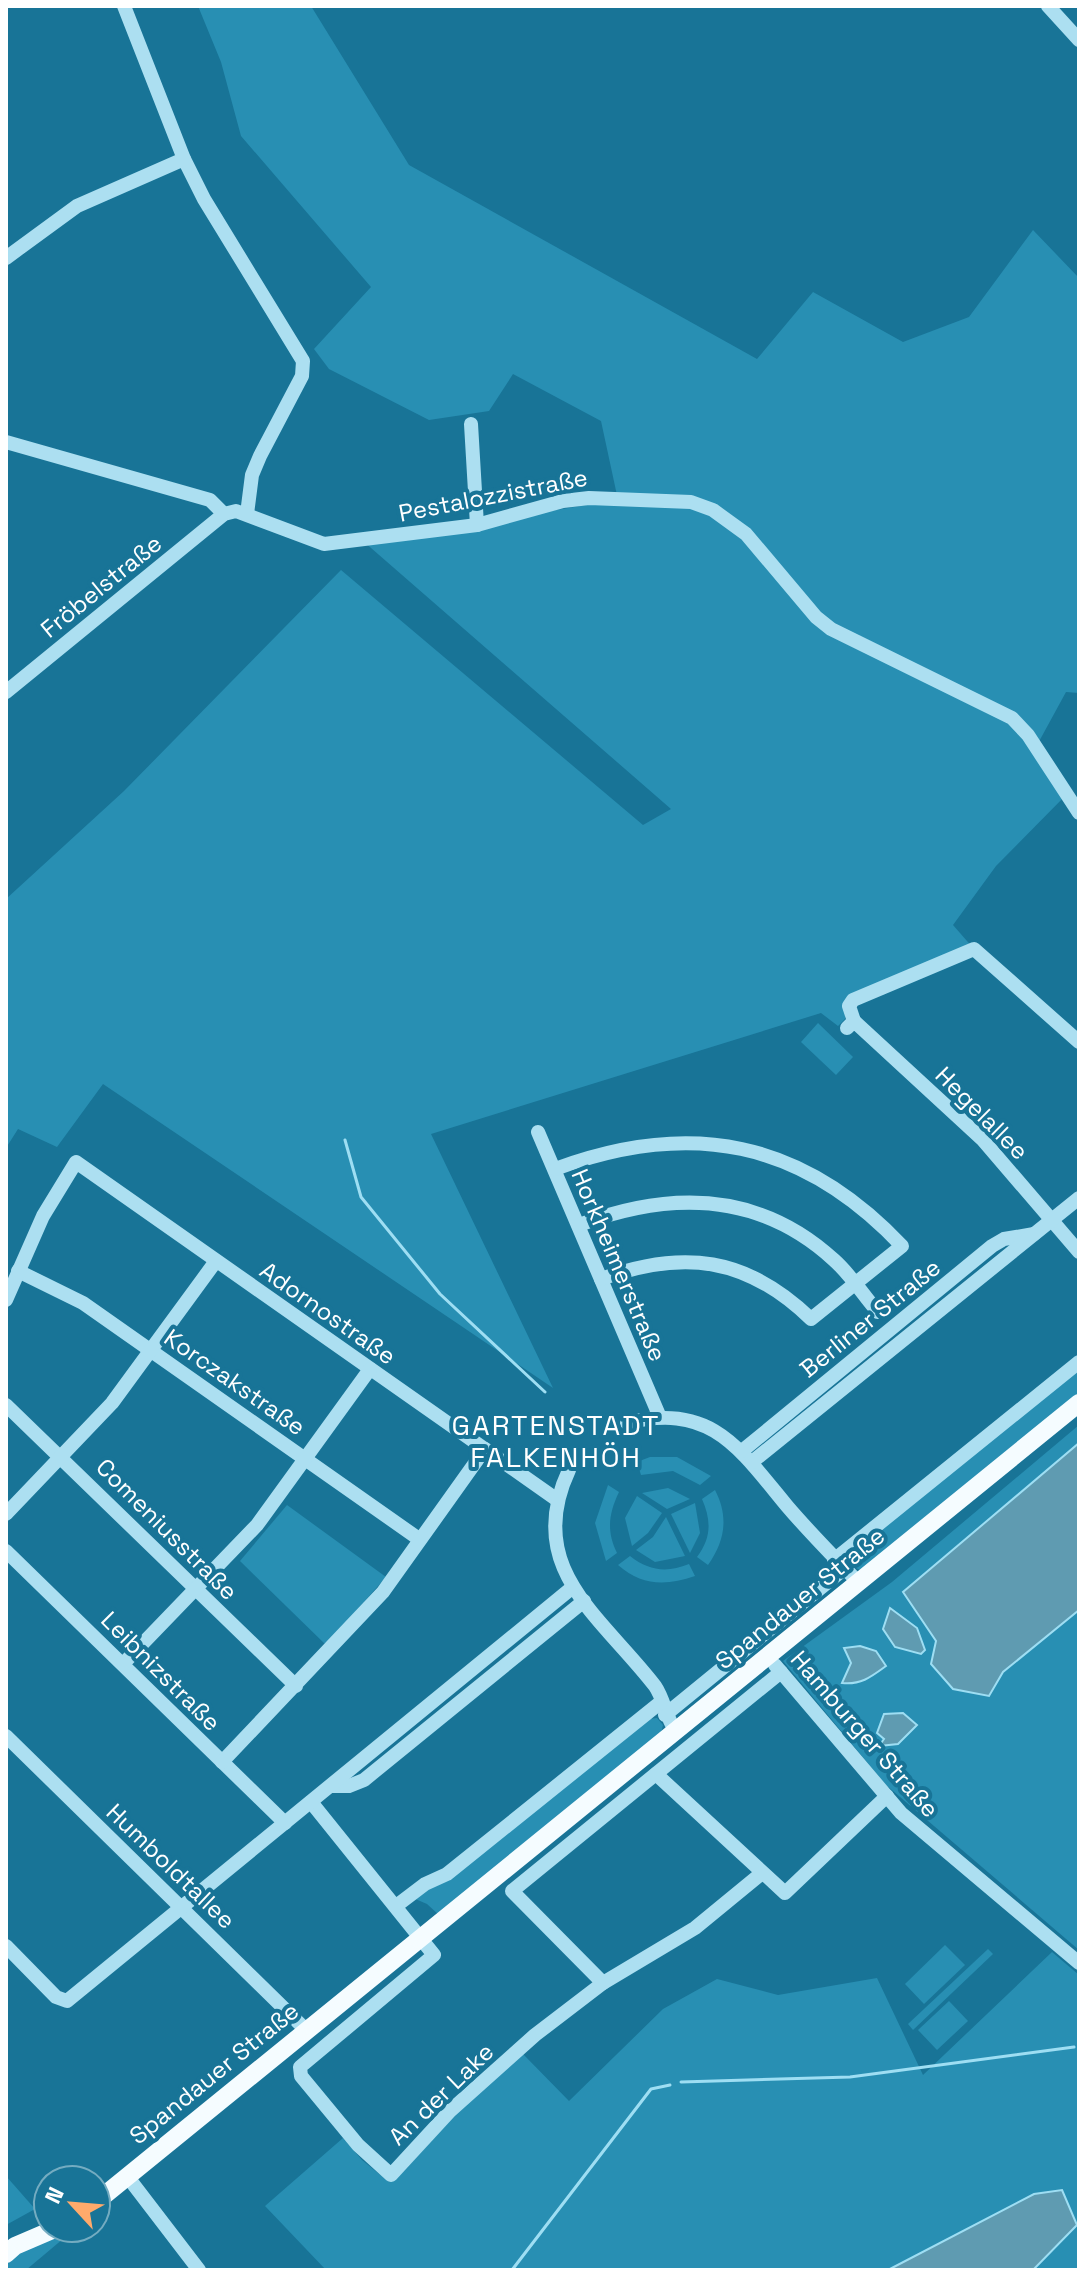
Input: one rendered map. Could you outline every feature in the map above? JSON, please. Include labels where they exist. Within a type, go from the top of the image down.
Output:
[{"type":"main road","name":"Spandauer Straße","points":[[112,2189],[331,1997],[364,1983],[551,1831],[667,1716],[767,1656],[846,1570],[1079,1403]]},
{"type":"main road","name":"Spandauer Straße","points":[[112,2174],[301,2025]]},
{"type":"main road","points":[[6,2240],[32,2227]]},
{"type":"main road","points":[[6,2254],[32,2239]]},
{"type":"street","points":[[124,6],[184,159],[204,199],[303,361],[297,387],[256,465],[247,514]]},
{"type":"street","points":[[1048,6],[1079,40]]},
{"type":"street","points":[[1060,21],[1079,21]]},
{"type":"street","points":[[6,258],[77,206],[184,159]]},
{"type":"street","points":[[471,424],[477,525]]},
{"type":"street","points":[[6,442],[210,500],[224,514]]},
{"type":"street","name":"Pestalozzistraße","points":[[224,514],[236,511],[247,514],[324,544],[477,525],[563,501],[589,498],[665,498],[691,502],[713,510],[756,544],[816,617],[831,629],[1012,718],[1028,735],[1079,813]]},
{"type":"street","name":"Fröbelstraße","points":[[6,692],[224,514]]},
{"type":"street","name":"Hegelallee","points":[[1079,1042],[974,949],[853,1000],[849,1006],[850,1024],[982,1139],[1079,1252]]},
{"type":"street","name":"Horkheimerstraße","points":[[538,1132],[659,1415]]},
{"type":"street","points":[[555,1169],[622,1148],[655,1143],[724,1146],[777,1159],[844,1192],[902,1246],[811,1319],[770,1286],[719,1264],[682,1260],[655,1263],[601,1279]]},
{"type":"street","name":"Adornostraße","points":[[18,1271],[43,1216],[76,1162],[556,1499]]},
{"type":"street","name":"Berliner Straße","points":[[747,1456],[1079,1198]]},
{"type":"street","points":[[579,1225],[644,1204],[718,1204],[763,1217],[796,1232],[835,1260],[878,1312]]},
{"type":"street","points":[[6,1514],[63,1457],[154,1351],[216,1261]]},
{"type":"street","points":[[6,1300],[18,1271]]},
{"type":"street","name":"Korczakstraße","points":[[18,1271],[67,1294],[154,1351],[419,1539]]},
{"type":"street","name":"Spandauer Straße","points":[[396,1906],[425,1884],[447,1874],[667,1716],[846,1570],[1079,1362]]},
{"type":"street","points":[[123,1664],[257,1525],[370,1369]]},
{"type":"street","name":"Comeniusstraße","points":[[6,1405],[296,1686]]},
{"type":"street","points":[[627,1423],[659,1415],[703,1425],[747,1456],[846,1570]]},
{"type":"street","points":[[222,1762],[354,1627],[485,1449]]},
{"type":"street","points":[[569,1470],[556,1499],[554,1524],[557,1552],[573,1587],[658,1690],[667,1716]]},
{"type":"street","name":"Leibnizstraße","points":[[6,1551],[285,1823]]},
{"type":"street","points":[[6,1946],[56,1997],[67,2001],[573,1587]]},
{"type":"street","points":[[331,1786],[349,1786],[364,1780],[584,1601]]},
{"type":"street","name":"Hamburger Straße","points":[[767,1656],[887,1796],[949,1856],[1079,1963]]},
{"type":"street","name":"Spandauer Straße","points":[[603,1983],[512,1891],[781,1672]]},
{"type":"street","name":"Humboldtallee","points":[[6,1736],[301,2025]]},
{"type":"street","points":[[656,1774],[785,1893],[887,1796]]},
{"type":"street","points":[[311,1802],[421,1937]]},
{"type":"street","points":[[551,1831],[565,1848]]},
{"type":"street","name":"An der Lake","points":[[421,1937],[434,1955],[300,2067],[301,2076],[358,2145],[391,2175],[450,2111],[512,2054],[603,1983],[695,1928],[762,1873]]},
{"type":"street","points":[[127,2176],[199,2270]]},
{"type":"shaded area","points":[[198,6],[311,6],[409,165],[757,359],[813,292],[903,342],[969,317],[1033,230],[1079,278],[1079,693],[1066,692],[1036,747],[1067,794],[996,866],[953,925],[974,949],[845,1002],[845,1019],[838,1026],[821,1013],[431,1134],[553,1388],[103,1084],[57,1147],[18,1129],[6,1148],[6,899],[124,791],[341,570],[643,825],[671,809],[363,541],[618,500],[601,421],[513,374],[489,411],[429,420],[329,369],[314,349],[371,287],[241,136],[221,62]]},
{"type":"shaded area","points":[[818,1023],[853,1057],[836,1075],[801,1042]]},
{"type":"shaded area","points":[[1079,1370],[1079,1394],[862,1571],[848,1564],[846,1557]]},
{"type":"shaded area","points":[[1079,1425],[1079,1443],[903,1592],[936,1642],[1003,1672],[1079,1610],[1079,1950],[886,1785],[783,1661],[892,1582]],"holes":[[[851,1663],[885,1666],[854,1684],[842,1682]]]},
{"type":"shaded area","points":[[1079,1443],[1079,1610],[1003,1672],[989,1696],[953,1689],[931,1664],[936,1641],[903,1592]]},
{"type":"shaded area","points":[[650,1457],[677,1457],[711,1476],[700,1485],[673,1471],[641,1475],[637,1462]]},
{"type":"shaded area","points":[[608,1485],[619,1492],[610,1522],[617,1553],[606,1561],[595,1523]]},
{"type":"shaded area","points":[[668,1488],[690,1499],[667,1509],[642,1493]]},
{"type":"shaded area","points":[[715,1490],[722,1510],[723,1529],[708,1565],[697,1557],[708,1528],[702,1499]]},
{"type":"shaded area","points":[[637,1496],[662,1513],[648,1533],[632,1546],[625,1518]]},
{"type":"shaded area","points":[[695,1503],[700,1533],[690,1553],[671,1514]]},
{"type":"shaded area","points":[[287,1505],[386,1577],[326,1645],[240,1561]]},
{"type":"shaded area","points":[[666,1517],[685,1556],[655,1562],[636,1550],[653,1537]]},
{"type":"shaded area","points":[[630,1556],[658,1569],[689,1564],[695,1576],[664,1582],[645,1580],[618,1565]]},
{"type":"shaded area","points":[[890,1608],[917,1628],[925,1650],[921,1654],[895,1647],[883,1629]]},
{"type":"shaded area","points":[[860,1646],[876,1651],[886,1666],[860,1681],[842,1683],[851,1663],[844,1648]]},
{"type":"shaded area","points":[[903,1713],[917,1725],[898,1744],[879,1746],[884,1739],[877,1733],[884,1714]]},
{"type":"shaded area","points":[[657,1718],[663,1725],[661,1734],[439,1915],[427,1904],[413,1898],[649,1719]]},
{"type":"shaded area","points":[[945,1945],[965,1965],[924,2004],[905,1984]]},
{"type":"shaded area","points":[[988,1949],[993,1954],[913,2030],[908,2024]]},
{"type":"shaded area","points":[[1052,1952],[1079,1975],[1079,2270],[1033,2270],[1076,2225],[1062,2190],[1034,2194],[888,2270],[326,2270],[265,2206],[343,2138],[362,2160],[389,2182],[404,2171],[455,2115],[523,2054],[569,2101],[663,2009],[717,1979],[778,1995],[877,1978],[923,2075]]},
{"type":"shaded area","points":[[949,2001],[968,2021],[937,2050],[918,2030]]},
{"type":"shaded area","points":[[6,2176],[32,2206],[32,2211],[6,2225]]},
{"type":"shaded area","points":[[1062,2190],[1077,2225],[1033,2270],[888,2270],[1034,2194]]},
{"type":"shaded area","points":[[36,2244],[57,2244],[26,2270],[6,2270],[6,2259]]},
{"type":"waterway","points":[[345,1140],[361,1197],[440,1294],[545,1392]]},
{"type":"waterway","points":[[681,2082],[850,2077],[1074,2047]]},
{"type":"waterway","points":[[512,2270],[651,2089],[670,2085]]},
{"type":"district","name":"GARTENSTADT FALKENHÖH","points":[[556,1441]]}]
